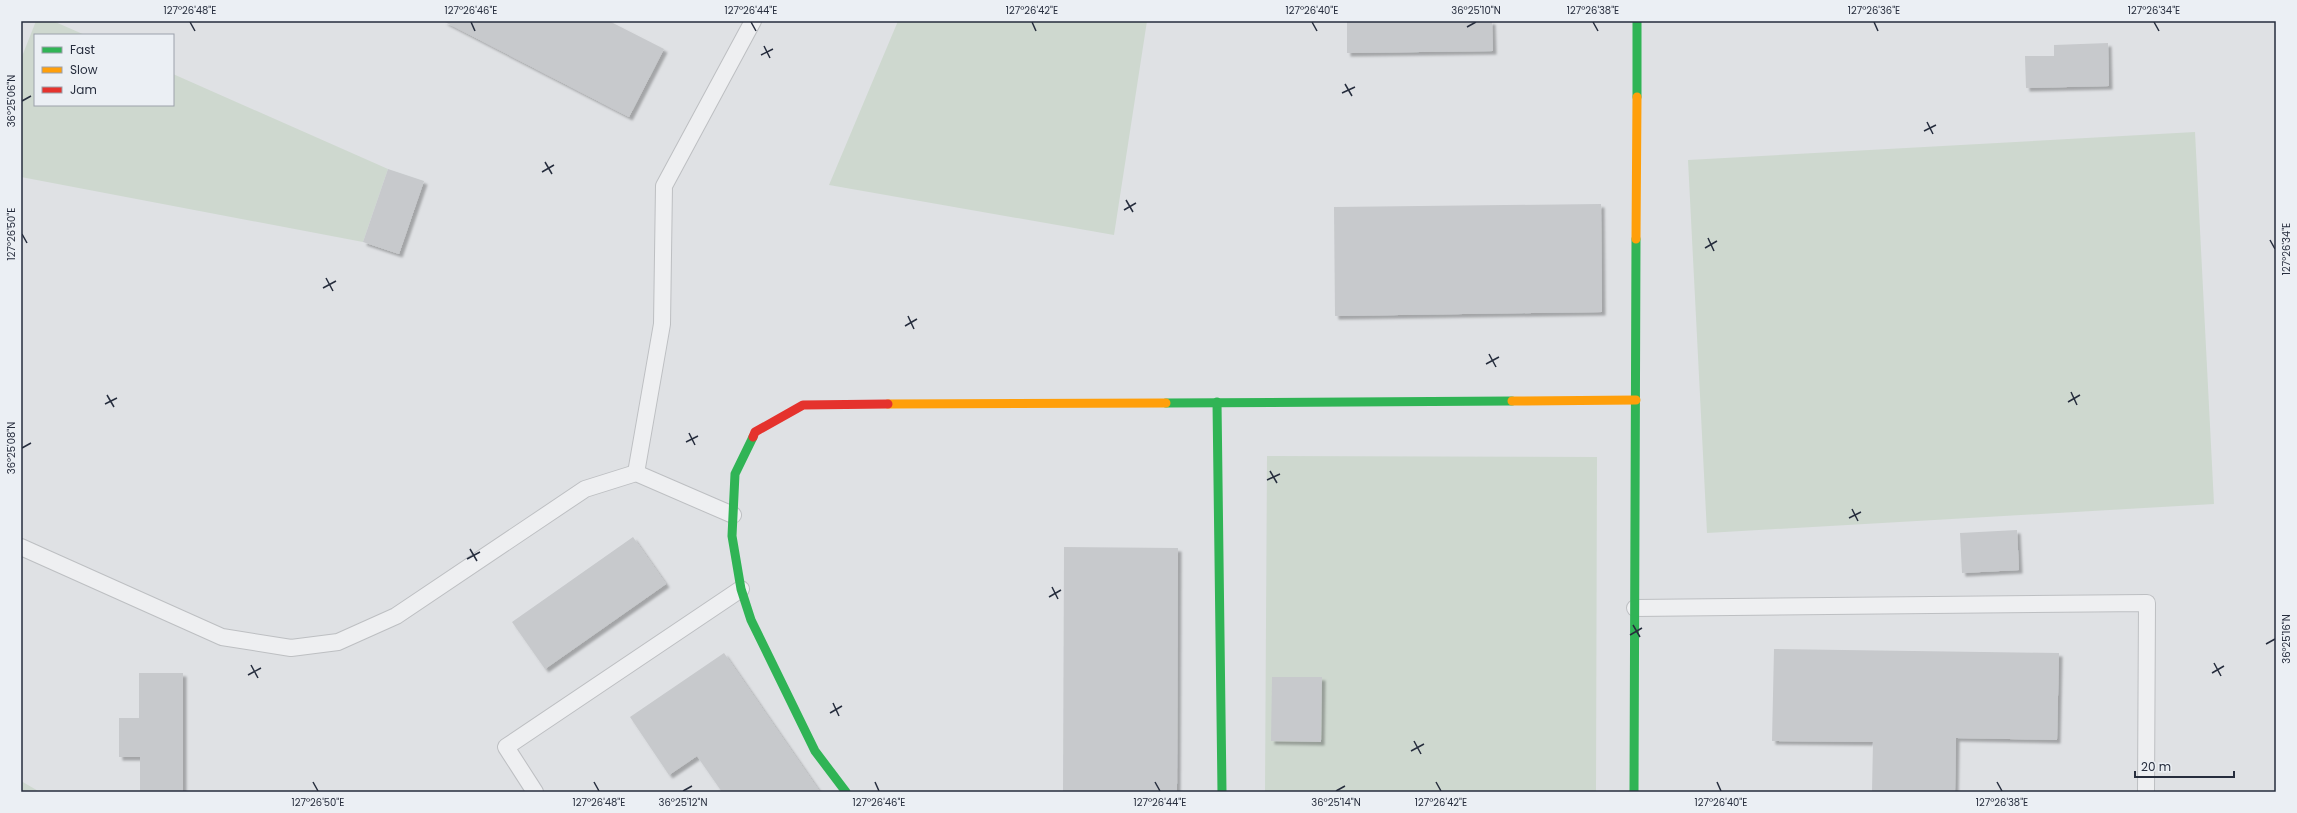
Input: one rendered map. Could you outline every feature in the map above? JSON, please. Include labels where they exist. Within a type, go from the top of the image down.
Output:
[{"type":"street","points":[[1634,792],[1637,21]]},
{"type":"street","points":[[846,792],[815,751],[751,620],[741,589],[732,536],[736,474],[755,432],[803,406],[1636,400]]},
{"type":"street","points":[[1217,402],[1223,761],[1222,792]]},
{"type":"lane","points":[[636,473],[662,324],[664,186],[753,21]]},
{"type":"lane","points":[[21,547],[222,637],[291,648],[338,642],[396,616],[585,490],[636,473],[733,515]]},
{"type":"lane","points":[[535,792],[506,748],[741,589]]},
{"type":"lane","points":[[1634,608],[2147,602],[2146,792]]},
{"type":"shaded area","points":[[36,21],[53,21],[83,34],[34,34],[34,106],[174,106],[174,74],[388,169],[363,242],[21,177],[21,59]]},
{"type":"shaded area","points":[[898,21],[1147,21],[1114,235],[829,185]]},
{"type":"shaded area","points":[[2195,132],[2214,504],[1707,533],[1688,160]]},
{"type":"shaded area","points":[[1267,456],[1597,457],[1596,792],[1265,792]]},
{"type":"shaded area","points":[[21,781],[40,792],[21,792]]},
{"type":"building","points":[[443,21],[609,21],[664,49],[629,117]]},
{"type":"building","points":[[1347,21],[1492,21],[1493,51],[1347,53]]},
{"type":"building","points":[[2108,43],[2109,86],[2026,88],[2025,56],[2054,56],[2054,45]]},
{"type":"building","points":[[388,169],[424,181],[399,254],[363,242]]},
{"type":"building","points":[[1601,204],[1602,312],[1335,316],[1334,207]]},
{"type":"building","points":[[2017,530],[2019,570],[1962,573],[1960,533]]},
{"type":"building","points":[[633,537],[666,584],[545,669],[512,622]]},
{"type":"building","points":[[1064,547],[1178,548],[1177,792],[1063,792]]},
{"type":"building","points":[[1774,649],[2059,653],[2057,740],[1956,738],[1955,792],[1872,792],[1873,742],[1772,741]]},
{"type":"building","points":[[724,653],[820,792],[722,792],[697,756],[669,775],[630,717]]},
{"type":"building","points":[[139,673],[183,673],[183,792],[140,792],[140,757],[119,757],[119,718],[139,718]]},
{"type":"building","points":[[1272,677],[1322,677],[1321,742],[1271,741]]},
{"type":"traffic: fast","points":[[1637,21],[1637,97]]},
{"type":"traffic: fast","points":[[1634,792],[1636,239]]},
{"type":"traffic: fast","points":[[1166,403],[1512,401]]},
{"type":"traffic: fast","points":[[1217,402],[1222,792]]},
{"type":"traffic: fast","points":[[753,437],[735,474],[732,536],[741,589],[751,620],[815,751],[846,792]]},
{"type":"traffic: slow","points":[[1636,239],[1637,97]]},
{"type":"traffic: slow","points":[[1512,401],[1636,400]]},
{"type":"traffic: slow","points":[[888,404],[1166,403]]},
{"type":"traffic: jam","points":[[753,437],[755,432],[803,405],[888,404]]}]
